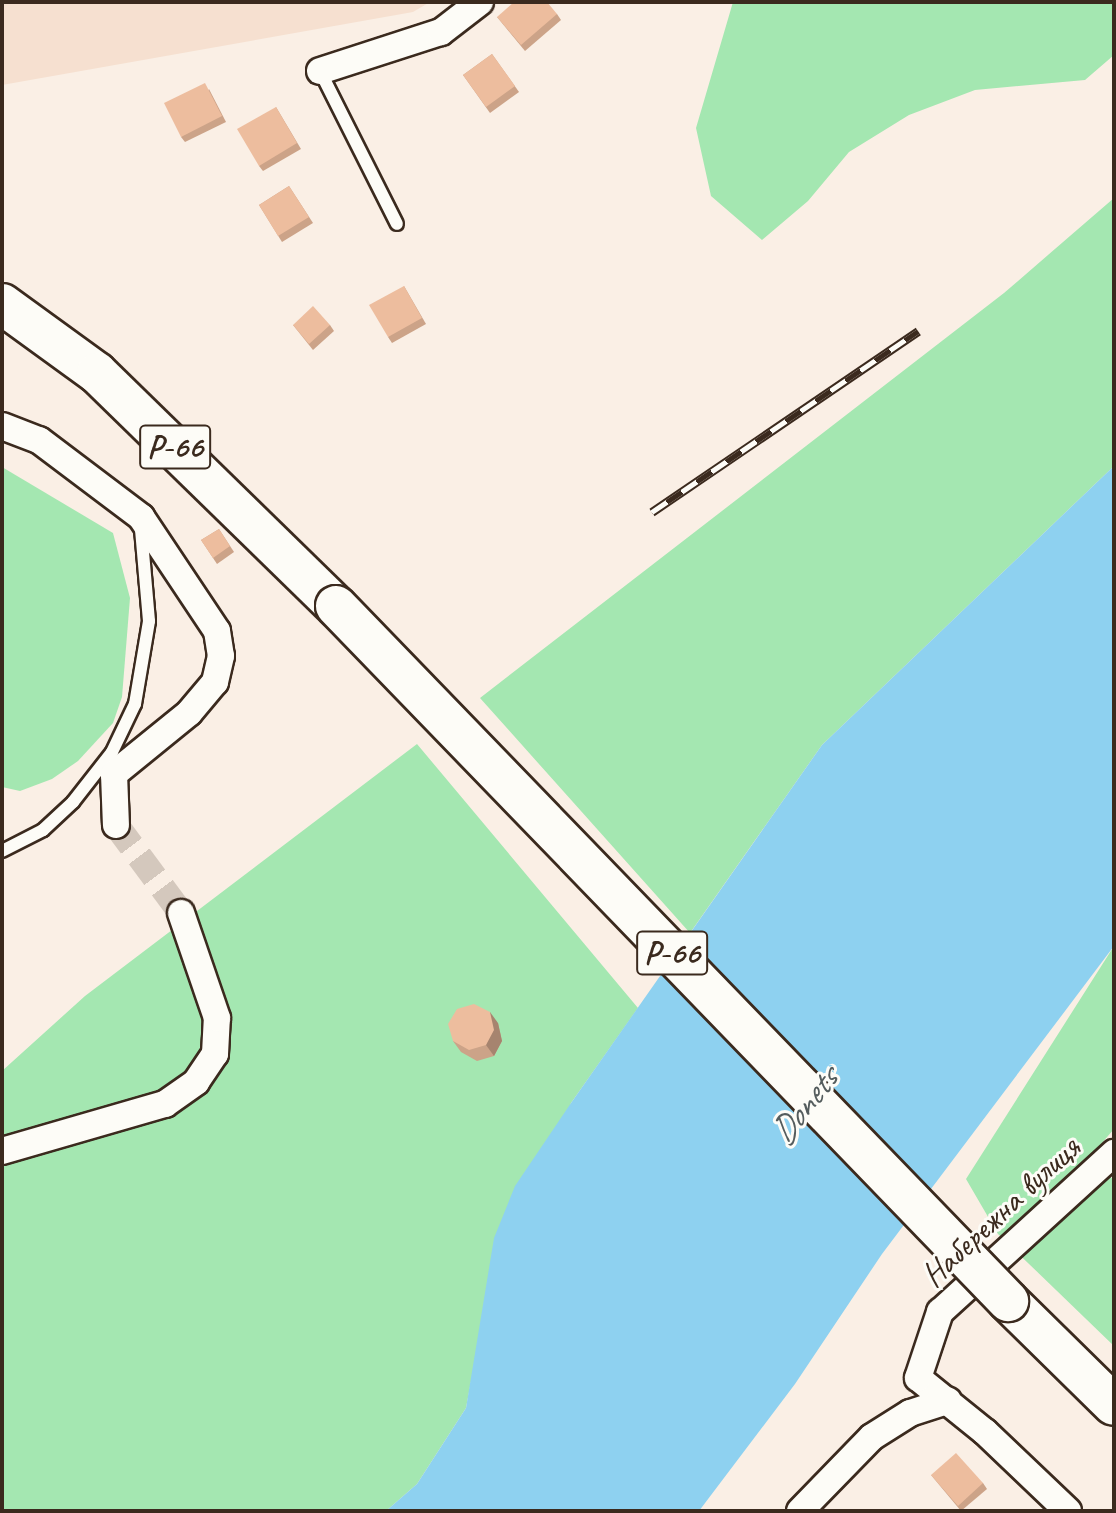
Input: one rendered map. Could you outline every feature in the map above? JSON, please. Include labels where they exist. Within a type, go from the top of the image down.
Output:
[{"type":"main road","name":"Р-66","points":[[2,304],[97,373],[336,606],[1008,1301],[1114,1405]]},
{"type":"street","points":[[320,71],[441,32],[480,2]]},
{"type":"street","points":[[2,426],[39,440],[141,517],[217,631],[221,656],[215,682],[189,713],[114,774],[116,825]]},
{"type":"street","points":[[2,1151],[165,1104],[196,1082],[215,1054],[217,1018],[181,913]]},
{"type":"street","name":"Набережна вулиця","points":[[948,1401],[918,1378],[940,1312],[1114,1153]]},
{"type":"street","points":[[800,1511],[872,1437],[910,1413],[948,1401],[1068,1511]]},
{"type":"lane","points":[[320,71],[397,224]]},
{"type":"lane","points":[[2,851],[43,830],[73,802],[112,752],[135,704],[149,621],[141,517]]},
{"type":"shaded area","points":[[2,2],[430,2],[413,12],[2,85]]},
{"type":"green space","points":[[733,2],[1114,2],[1114,55],[1085,80],[975,90],[909,115],[849,152],[808,201],[762,240],[711,196],[696,128]]},
{"type":"green space","points":[[1114,198],[1114,466],[822,745],[690,933],[480,698],[1004,293]]},
{"type":"green space","points":[[2,467],[113,533],[130,598],[122,697],[113,723],[78,761],[52,779],[20,791],[2,787]]},
{"type":"green space","points":[[417,744],[638,1008],[571,1103],[478,1344],[466,1408],[417,1484],[386,1511],[2,1511],[2,1071],[85,996]]},
{"type":"green space","points":[[1114,946],[1114,1129],[1088,1159],[1114,1180],[1114,1346],[998,1234],[966,1179]]},
{"type":"water","name":"Donets","points":[[1114,466],[1114,946],[882,1254],[795,1384],[699,1511],[386,1511],[417,1484],[466,1408],[494,1238],[515,1186],[571,1103],[822,745]]},
{"type":"building","points":[[514,2],[547,2],[557,14],[521,45],[497,17]]},
{"type":"building","points":[[492,54],[515,86],[486,107],[463,75]]},
{"type":"building","points":[[205,83],[222,116],[181,137],[164,103]]},
{"type":"building","points":[[276,107],[297,143],[259,166],[237,129]]},
{"type":"building","points":[[289,186],[309,217],[278,236],[259,205]]},
{"type":"building","points":[[404,286],[422,318],[388,337],[369,305]]},
{"type":"building","points":[[313,306],[330,325],[309,344],[293,325]]},
{"type":"building","points":[[219,529],[230,546],[213,558],[201,540]]},
{"type":"building","points":[[474,1004],[490,1012],[494,1030],[486,1045],[469,1050],[453,1041],[448,1024],[457,1009]]},
{"type":"building","points":[[956,1453],[983,1483],[958,1506],[931,1475]]},
{"type":"tunnel","points":[[116,825],[181,913]]},
{"type":"railway","points":[[652,512],[918,331]]}]
